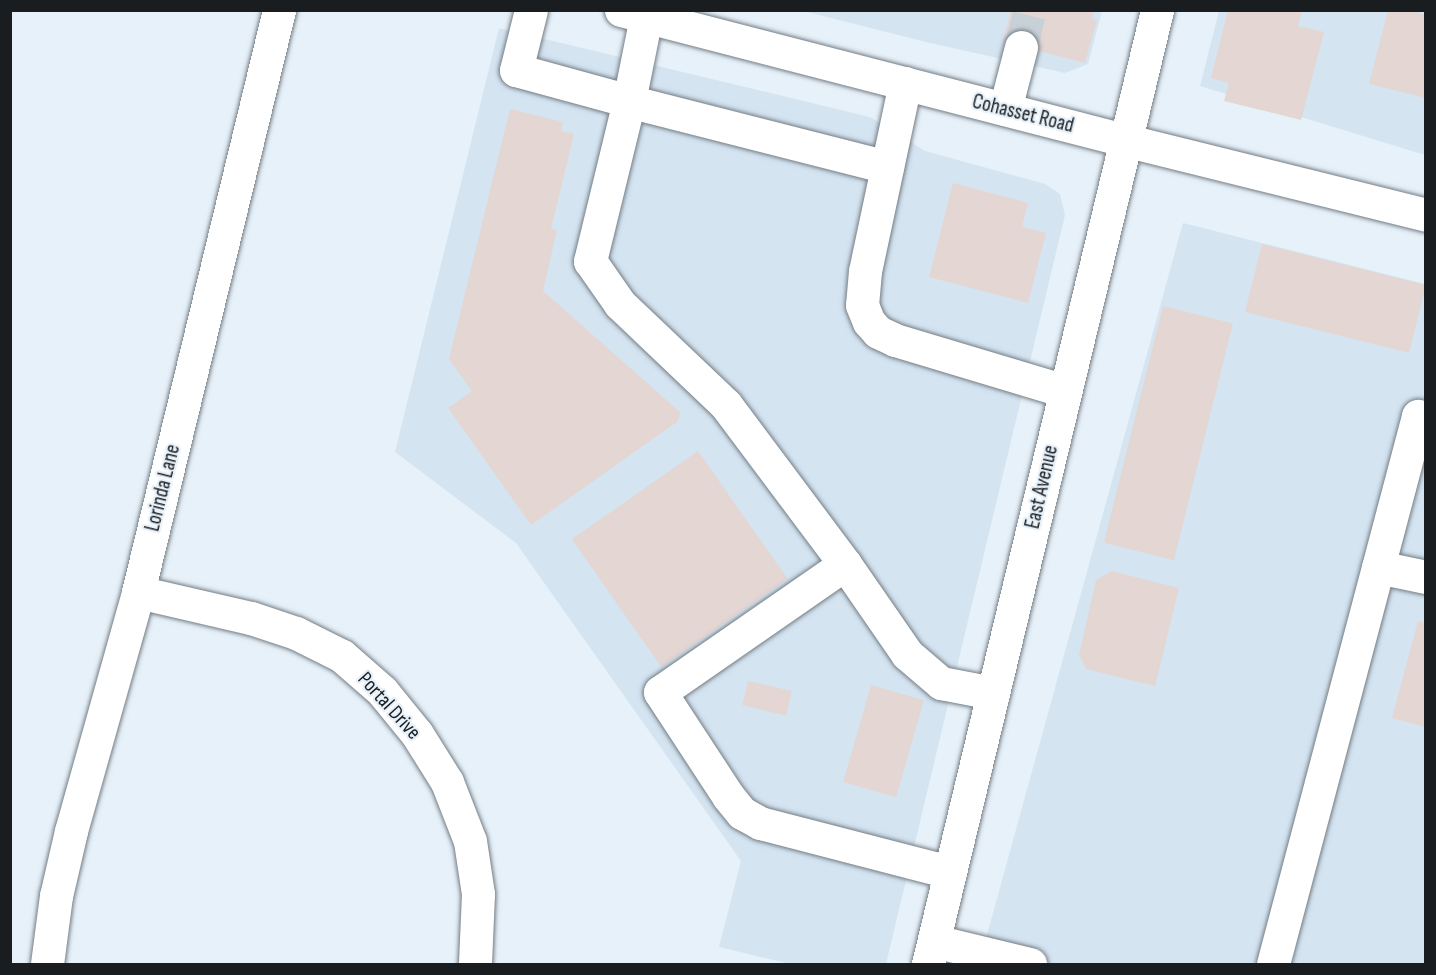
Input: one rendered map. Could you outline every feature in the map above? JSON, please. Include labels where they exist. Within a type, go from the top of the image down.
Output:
[{"type":"street","name":"Lorinda Lane","points":[[47,964],[56,896],[71,831],[138,592],[279,10]]},
{"type":"street","points":[[531,10],[516,70],[887,167]]},
{"type":"street","name":"East Avenue","points":[[931,953],[1157,10]]},
{"type":"street","points":[[634,14],[629,101],[590,261],[620,304],[726,405],[844,564],[907,654],[941,683],[993,693]]},
{"type":"street","name":"Cohasset Road","points":[[634,14],[1425,215]]},
{"type":"street","points":[[998,107],[1013,45]]},
{"type":"street","points":[[905,83],[865,271],[862,305],[869,322],[878,332],[895,340],[1065,391]]},
{"type":"street","points":[[1273,964],[1418,416],[1425,418]]},
{"type":"street","points":[[844,564],[660,692],[728,796],[742,813],[760,823],[950,872]]},
{"type":"street","points":[[1378,567],[1425,577]]},
{"type":"street","name":"Portal Drive","points":[[138,592],[251,618],[296,633],[342,657],[382,692],[417,734],[447,782],[470,841],[478,894],[475,964]]},
{"type":"street","points":[[931,953],[1030,964]]},
{"type":"shaded area","points":[[803,11],[1102,11],[1088,64],[1065,73],[930,43]]},
{"type":"shaded area","points":[[1219,11],[1425,11],[1425,155],[1200,86]]},
{"type":"shaded area","points":[[499,28],[870,117],[925,151],[1045,184],[1060,194],[1065,215],[886,964],[791,964],[719,947],[741,861],[516,543],[395,452]]},
{"type":"shaded area","points":[[1183,223],[1425,284],[1425,964],[979,964]]},
{"type":"building","points":[[1011,10],[1094,10],[1092,19],[1097,20],[1085,63],[1003,42]]},
{"type":"building","points":[[1228,10],[1302,10],[1298,26],[1324,32],[1301,120],[1224,101],[1229,83],[1211,78]]},
{"type":"building","points":[[1388,10],[1409,10],[1426,15],[1426,98],[1369,84]]},
{"type":"building","points":[[510,109],[563,122],[561,131],[574,134],[551,229],[557,230],[543,291],[681,413],[677,422],[531,525],[448,408],[472,391],[449,359]]},
{"type":"building","points":[[953,183],[1028,203],[1022,227],[1046,233],[1028,303],[929,277]]},
{"type":"building","points":[[1262,244],[1426,285],[1409,353],[1245,312]]},
{"type":"building","points":[[1163,306],[1233,323],[1174,560],[1104,543]]},
{"type":"building","points":[[698,451],[787,579],[661,667],[572,539]]},
{"type":"building","points":[[1111,571],[1179,588],[1155,686],[1086,669],[1079,655],[1096,580]]},
{"type":"building","points":[[1418,621],[1426,623],[1426,727],[1392,718]]},
{"type":"building","points":[[748,681],[792,691],[786,715],[742,705]]},
{"type":"building","points":[[871,685],[924,700],[896,797],[843,782]]},
{"type":"tunnel","points":[[1021,47],[1030,10]]}]
